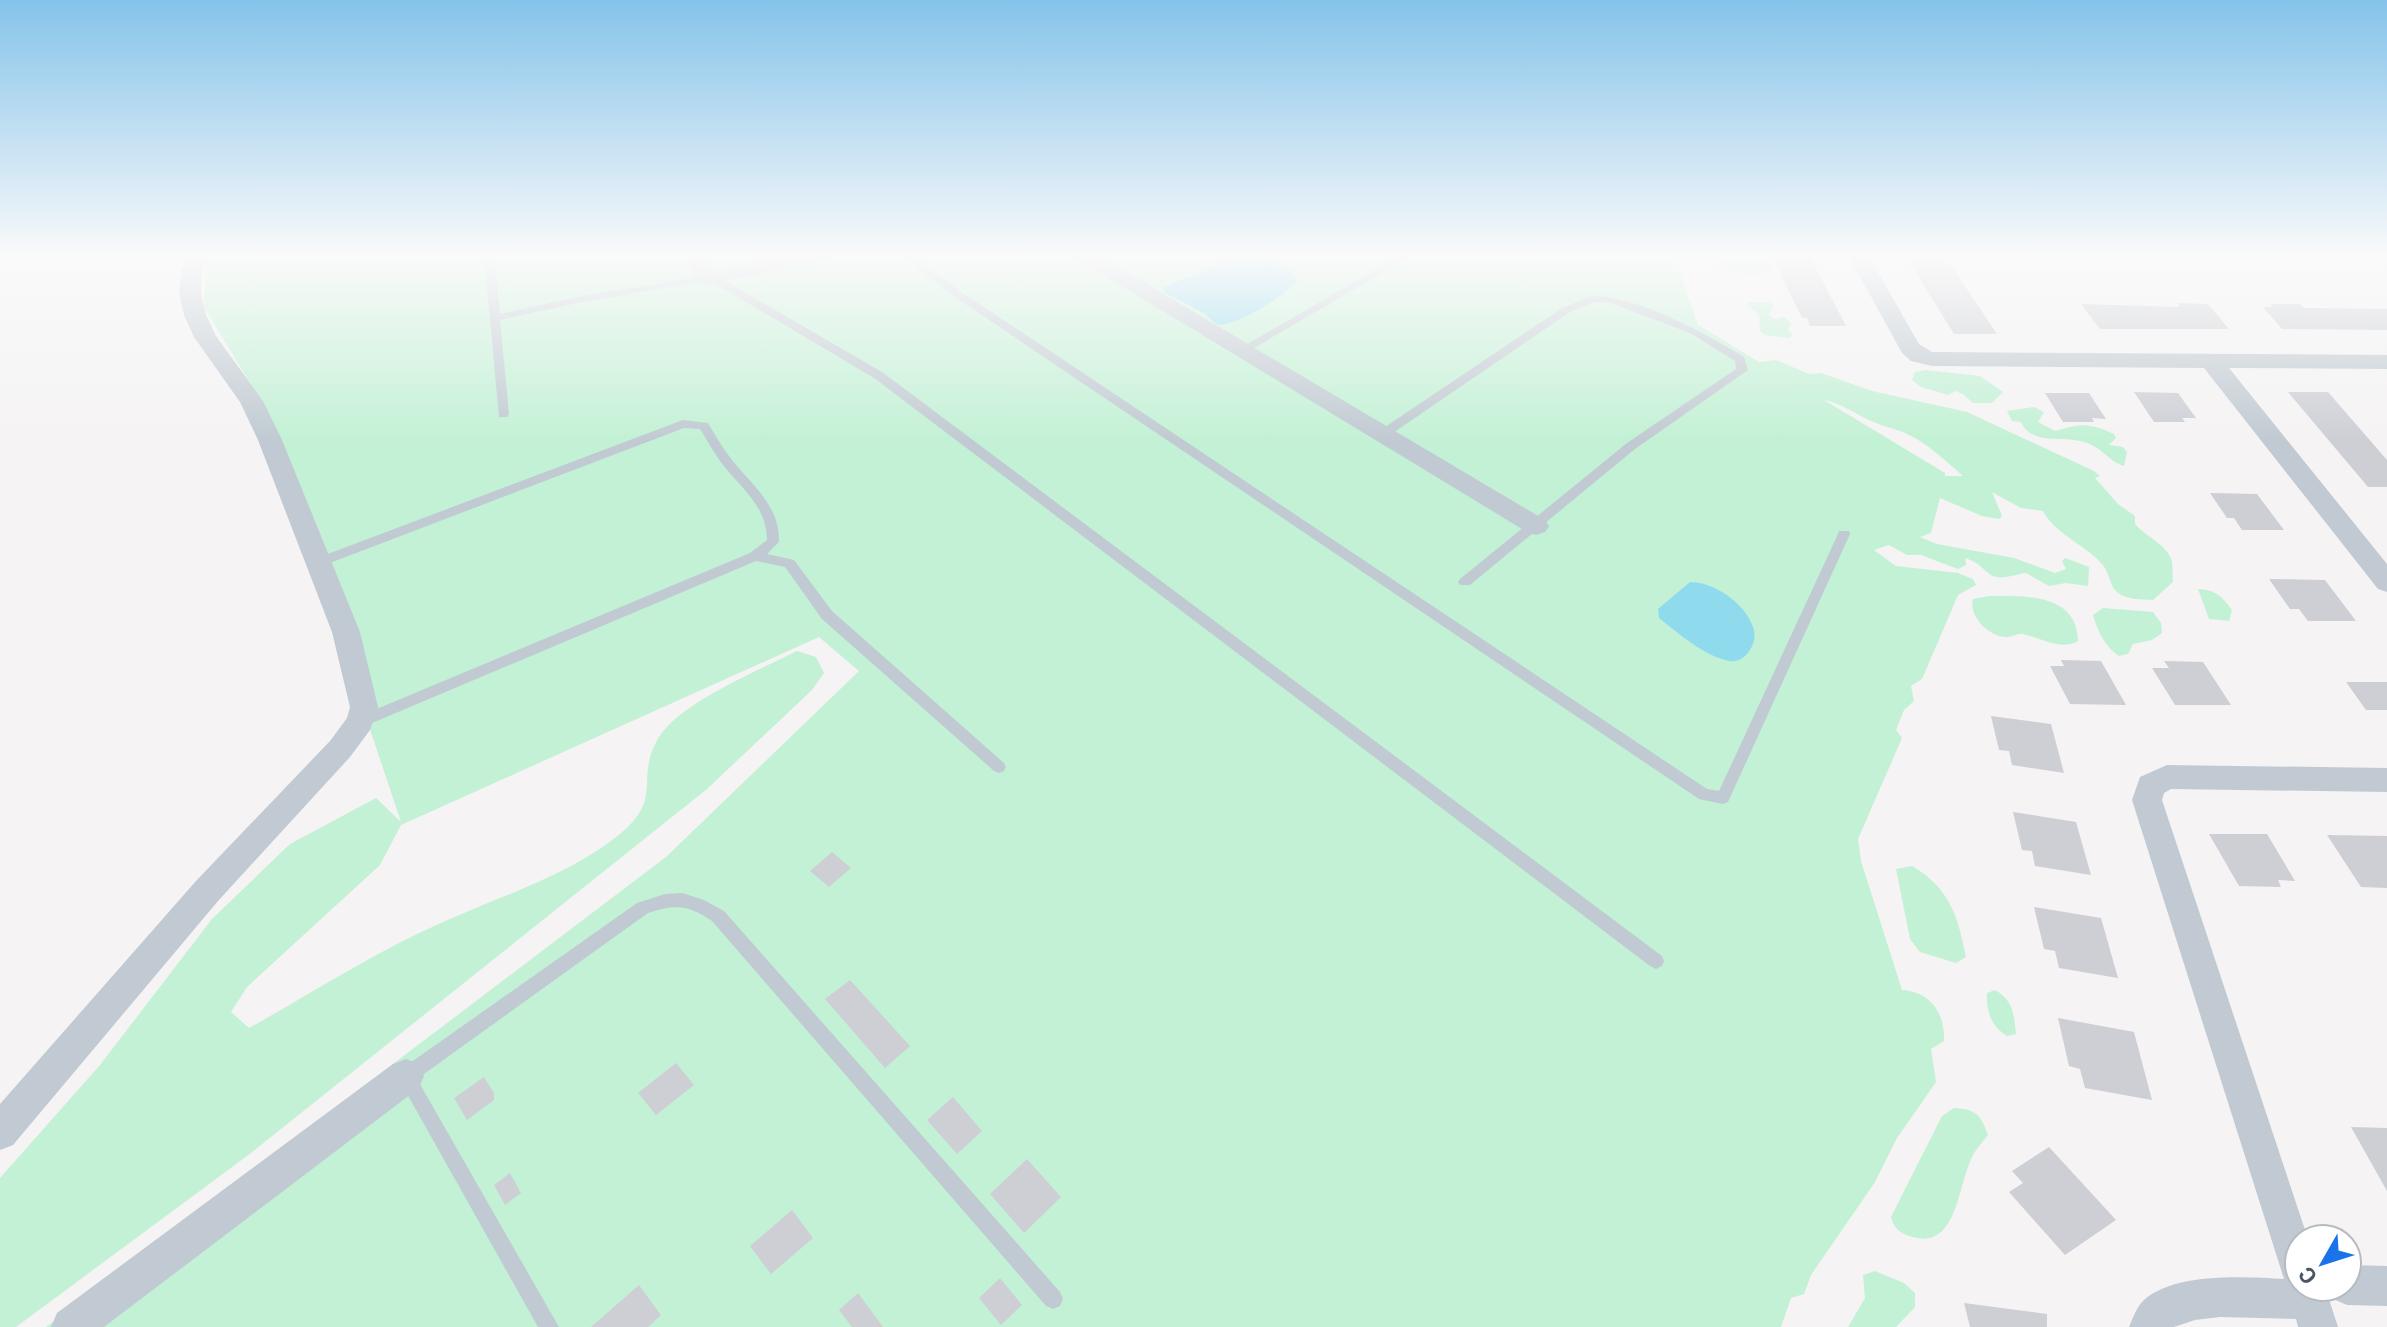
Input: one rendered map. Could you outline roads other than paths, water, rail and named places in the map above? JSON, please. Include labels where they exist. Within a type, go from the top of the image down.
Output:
[{"type":"street","points":[[0,1132],[207,891],[340,749],[360,722],[364,707],[361,684],[346,632],[270,440],[251,401],[205,337],[196,317]]},
{"type":"street","points":[[1188,317],[1536,526]]},
{"type":"street","points":[[1893,317],[1910,348],[1919,356],[1932,359],[2387,362]]},
{"type":"street","points":[[2211,361],[2387,582]]},
{"type":"street","points":[[2284,1223],[2147,800],[2151,786],[2167,777],[2387,780]]},
{"type":"street","points":[[71,1327],[406,1076]]},
{"type":"street","points":[[2363,1285],[2387,1286]]},
{"type":"street","points":[[2149,1327],[2151,1319],[2167,1305],[2283,1297]]},
{"type":"lane","points":[[500,317],[494,318],[503,414]]},
{"type":"lane","points":[[776,317],[878,375],[1656,961]]},
{"type":"lane","points":[[992,317],[1704,795],[1723,798],[1844,534]]},
{"type":"lane","points":[[1243,350],[1300,317]]},
{"type":"lane","points":[[1383,434],[1556,317]]},
{"type":"lane","points":[[1465,582],[1631,446],[1742,370],[1740,359],[1694,331],[1657,317]]},
{"type":"lane","points":[[317,563],[663,431],[694,423],[704,426],[724,459],[762,502],[775,528],[773,542],[755,556],[360,722]]},
{"type":"lane","points":[[755,556],[789,563],[827,615],[999,767]]},
{"type":"lane","points":[[549,1327],[406,1076],[643,908],[671,898],[694,900],[718,916],[1053,1299]]},
{"type":"water","points":[[1208,317],[1244,317],[1224,324],[1216,324]]},
{"type":"water","points":[[1690,582],[1718,590],[1743,610],[1754,633],[1753,645],[1746,656],[1729,661],[1710,654],[1659,618],[1658,609]]}]
